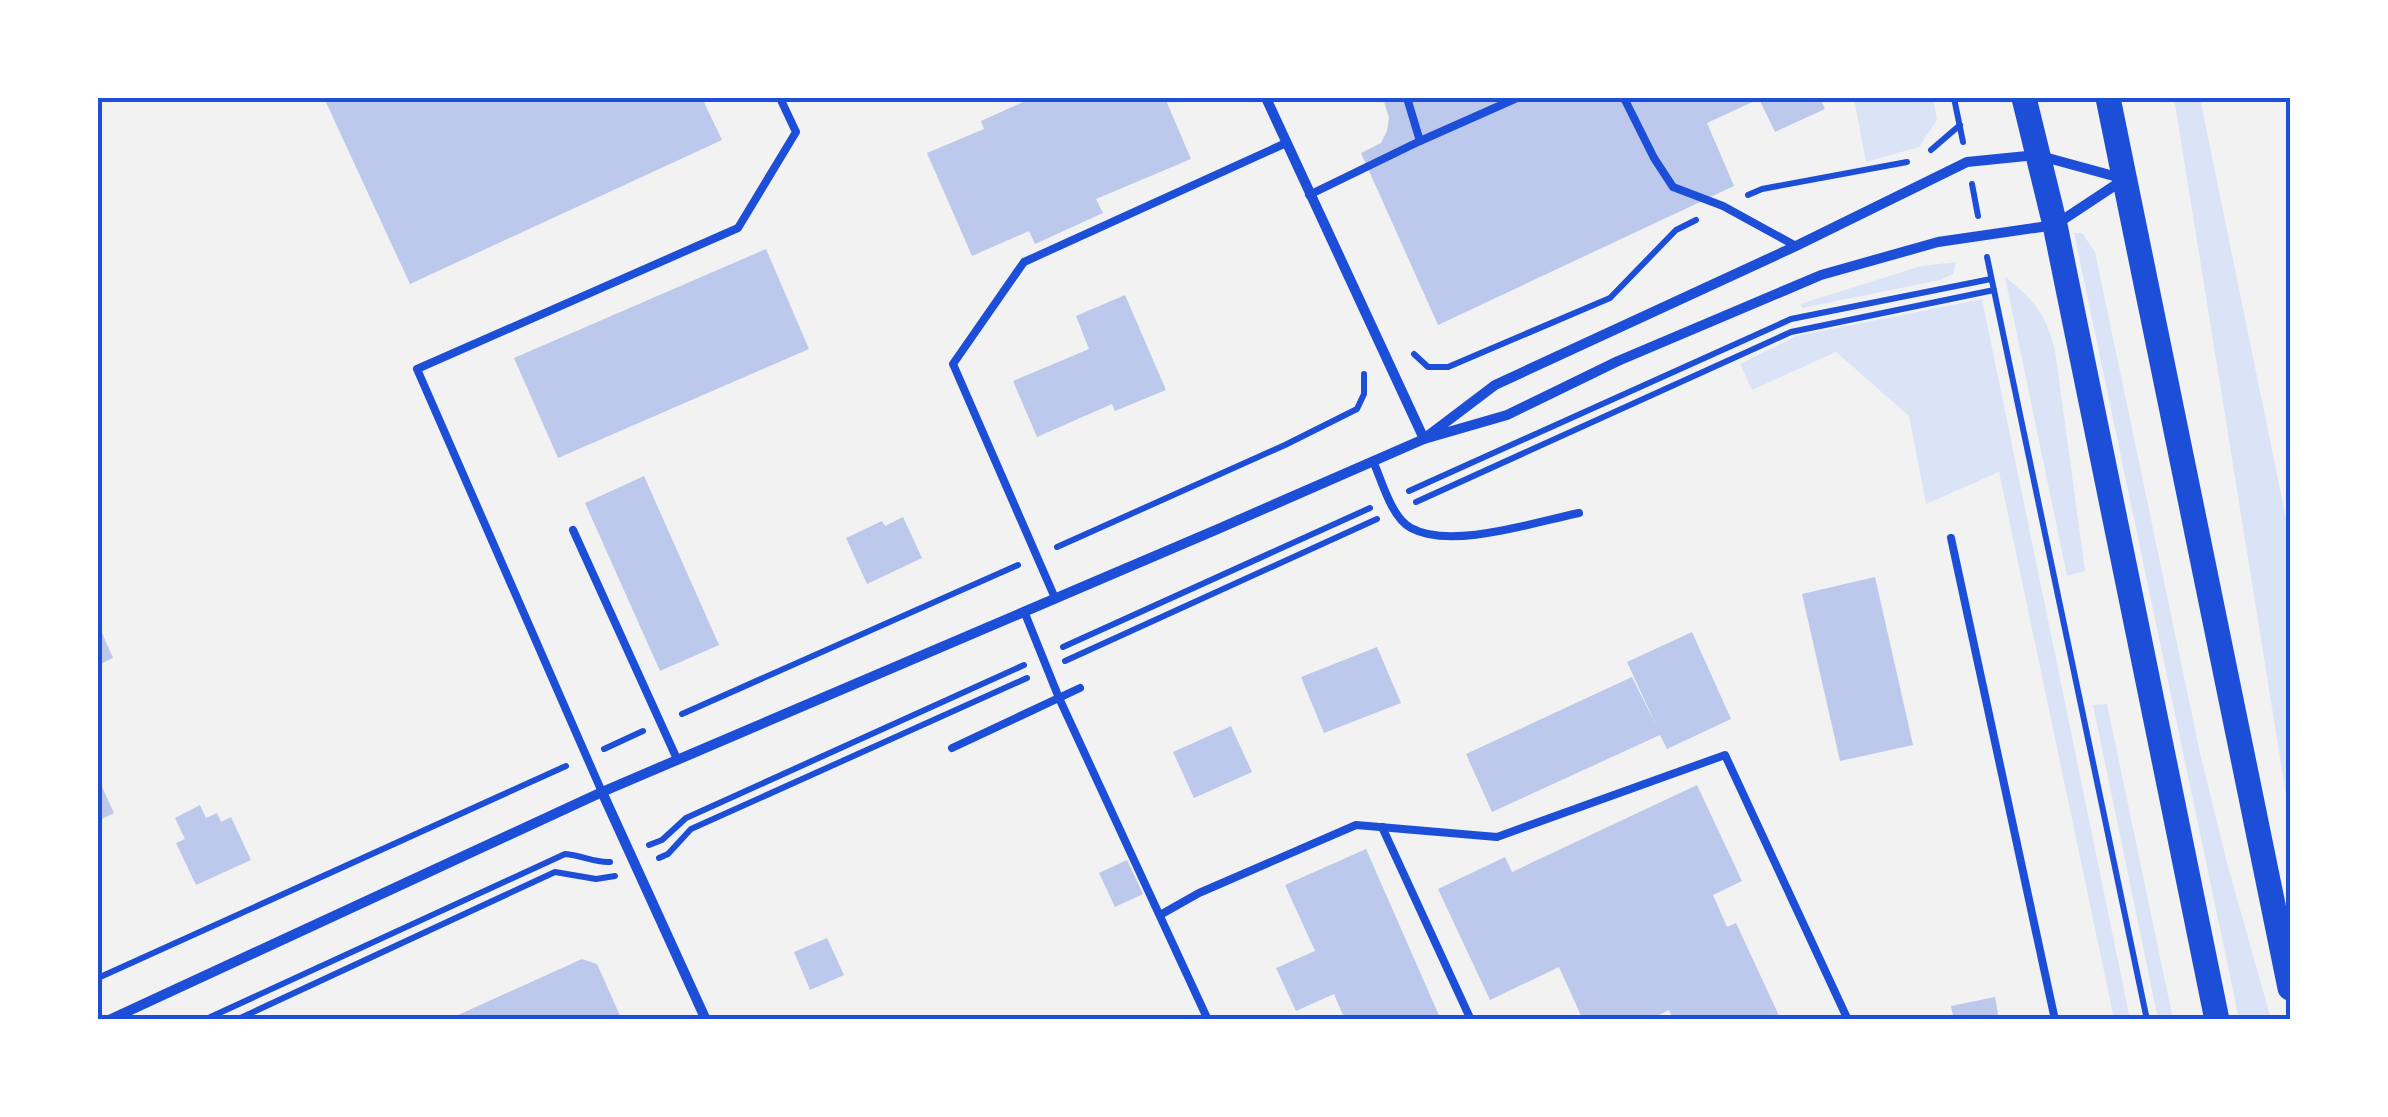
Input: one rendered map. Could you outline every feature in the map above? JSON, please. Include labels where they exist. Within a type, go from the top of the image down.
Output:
[{"type":"main road","points":[[2024,98],[2055,224],[2217,1020]]},
{"type":"main road","points":[[2108,98],[2290,988]]},
{"type":"street","points":[[1266,98],[1424,438]]},
{"type":"street","points":[[1424,438],[1495,385],[1967,162],[2037,155],[2125,179]]},
{"type":"street","points":[[108,1020],[126,1016],[602,792],[1424,438],[1507,415],[1618,362],[1821,275],[1938,242],[2055,224],[2125,179]]},
{"type":"street","points":[[602,792],[706,1020]]},
{"type":"lane","points":[[602,792],[417,370],[738,228],[796,132],[782,100],[795,98]]},
{"type":"lane","points":[[1407,98],[1420,141]]},
{"type":"lane","points":[[1310,194],[1518,98]]},
{"type":"lane","points":[[1624,98],[1673,187],[1723,206],[1796,246]]},
{"type":"lane","points":[[1055,598],[953,364],[1024,262],[1286,142]]},
{"type":"lane","points":[[1373,462],[1396,511],[1410,528],[1446,538],[1579,513]]},
{"type":"lane","points":[[573,530],[677,760]]},
{"type":"lane","points":[[1951,538],[2055,1020]]},
{"type":"lane","points":[[1024,611],[1059,698],[1208,1020]]},
{"type":"lane","points":[[952,748],[1080,688]]},
{"type":"lane","points":[[1160,914],[1356,825],[1497,837],[1725,756],[1848,1020]]},
{"type":"lane","points":[[1382,828],[1471,1020]]},
{"type":"path","points":[[1954,98],[2147,1020]]},
{"type":"path","points":[[204,1020],[565,854],[601,863],[662,840],[686,818],[1791,318],[1991,278]]},
{"type":"path","points":[[236,1020],[556,872],[612,878],[668,854],[691,828],[1791,332],[1994,290]]},
{"type":"path","points":[[98,978],[1285,445],[1357,408],[1364,394],[1364,374],[1352,348],[1398,329],[1411,352],[1428,367],[1448,367],[1482,354]]},
{"type":"shaded area","points":[[1854,98],[1933,98],[1937,120],[1919,147],[1866,162]]},
{"type":"shaded area","points":[[2174,98],[2200,98],[2290,538],[2290,820]]},
{"type":"shaded area","points":[[2074,233],[2082,233],[2095,252],[2200,753],[2271,1019],[2239,1019]]},
{"type":"shaded area","points":[[1956,262],[1953,274],[1940,280],[1802,308],[1800,304],[1921,266]]},
{"type":"shaded area","points":[[2005,277],[2038,309],[2055,350],[2085,571],[2067,576]]},
{"type":"shaded area","points":[[1982,299],[2130,1019],[2114,1019],[1999,472],[1926,504],[1909,416],[1836,352],[1752,390],[1740,364],[1796,336]]},
{"type":"shaded area","points":[[2107,704],[2173,1019],[2158,1019],[2093,705]]},
{"type":"building","points":[[324,98],[702,98],[722,140],[410,284]]},
{"type":"building","points":[[1032,98],[1165,98],[1191,159],[1096,199],[1103,213],[1035,244],[1029,231],[972,256],[927,153],[984,129],[981,121]]},
{"type":"building","points":[[1383,98],[1820,98],[1825,109],[1775,132],[1759,99],[1707,123],[1734,186],[1438,325],[1361,153],[1381,143],[1387,131],[1389,118]]},
{"type":"building","points":[[766,249],[809,349],[558,458],[514,358]]},
{"type":"building","points":[[1125,295],[1166,390],[1115,411],[1112,404],[1037,437],[1013,381],[1089,349],[1076,316]]},
{"type":"building","points":[[644,476],[719,645],[660,671],[585,503]]},
{"type":"building","points":[[903,517],[922,558],[867,584],[846,538],[882,521],[885,526]]},
{"type":"building","points":[[1875,577],[1913,745],[1840,761],[1802,594]]},
{"type":"building","points":[[98,624],[113,658],[98,665]]},
{"type":"building","points":[[1692,632],[1731,719],[1667,749],[1660,735],[1492,812],[1466,754],[1632,677],[1657,727],[1627,662]]},
{"type":"building","points":[[1377,647],[1401,703],[1324,733],[1301,677]]},
{"type":"building","points":[[1231,726],[1252,772],[1194,798],[1173,752]]},
{"type":"building","points":[[98,778],[114,813],[98,821]]},
{"type":"building","points":[[1697,785],[1742,881],[1713,895],[1727,927],[1736,923],[1781,1020],[1673,1020],[1669,1010],[1649,1020],[1583,1020],[1559,967],[1490,1000],[1438,889],[1505,857],[1512,872]]},
{"type":"building","points":[[200,805],[206,818],[217,813],[221,822],[231,817],[251,860],[196,885],[176,843],[185,839],[175,818]]},
{"type":"building","points":[[1366,849],[1441,1020],[1345,1020],[1334,994],[1296,1011],[1276,968],[1315,951],[1285,885]]},
{"type":"building","points":[[1127,860],[1143,894],[1115,907],[1099,873]]},
{"type":"building","points":[[827,938],[844,975],[810,990],[794,952]]},
{"type":"building","points":[[582,959],[597,964],[622,1020],[447,1020]]},
{"type":"building","points":[[1995,997],[1999,1020],[1954,1020],[1951,1006]]}]
